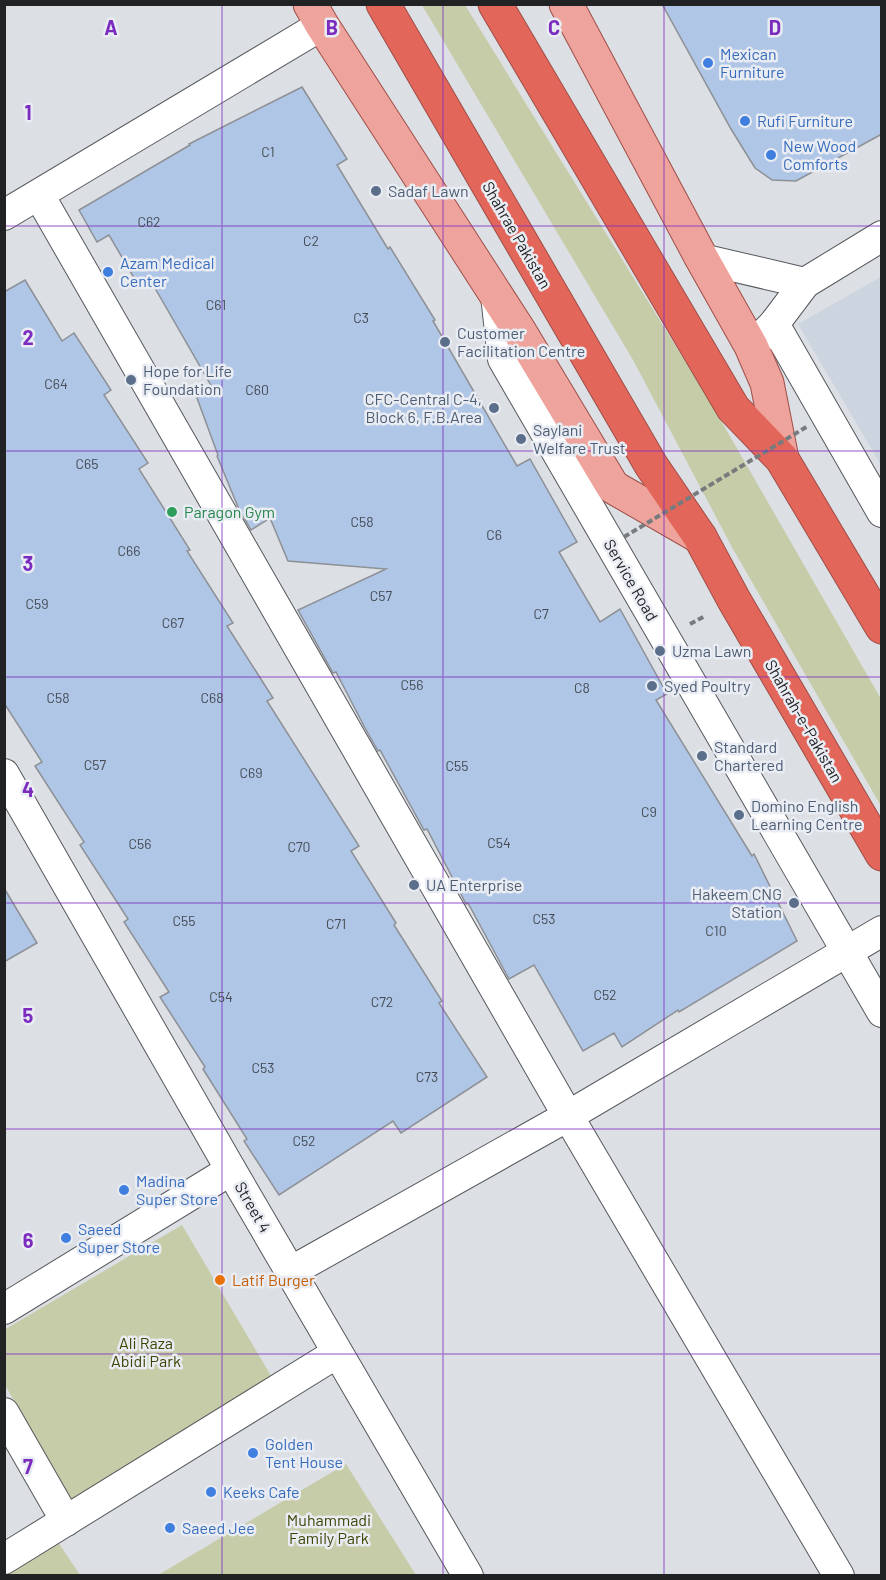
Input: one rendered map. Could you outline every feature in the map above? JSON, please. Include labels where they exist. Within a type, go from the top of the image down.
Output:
[{"type":"highway","name":"Shahrae Pakistan","points":[[383,4],[651,465]]},
{"type":"highway","points":[[495,4],[733,408],[782,459],[882,627]]},
{"type":"highway","name":"Shahrah-e-Pakistan","points":[[651,465],[700,537],[882,855]]},
{"type":"main road","points":[[566,4],[751,346],[767,382],[782,459]]},
{"type":"main road","points":[[316,15],[520,332],[613,487],[700,537]]},
{"type":"street","points":[[4,215],[39,195],[316,15]]},
{"type":"street","points":[[39,195],[568,1116],[838,1575]]},
{"type":"street","points":[[751,346],[774,324],[804,283],[882,236]]},
{"type":"street","points":[[702,259],[804,283]]},
{"type":"street","name":"Service Road","points":[[496,295],[503,359],[882,1012]]},
{"type":"street","points":[[774,324],[882,512]]},
{"type":"street","name":"Street 4","points":[[6,781],[468,1575]]},
{"type":"street","points":[[290,1272],[568,1116],[882,931]]},
{"type":"street","points":[[4,1309],[231,1170]]},
{"type":"street","points":[[4,1559],[338,1353]]},
{"type":"street","points":[[4,1413],[66,1521]]},
{"type":"path","points":[[624,537],[808,426]]},
{"type":"path","points":[[688,626],[734,600]]},
{"type":"shaded area","points":[[881,277],[881,465],[798,324]]},
{"type":"green space","points":[[422,5],[465,5],[712,405],[881,699],[881,806],[733,549],[633,360]]},
{"type":"green space","name":"Ali Raza Abidi Park","points":[[182,1225],[274,1381],[72,1500],[5,1385],[4,1330]]},
{"type":"green space","name":"Muhammadi Family Park","points":[[346,1464],[416,1575],[158,1575]]},
{"type":"green space","points":[[58,1542],[80,1575],[5,1576],[4,1573]]},
{"type":"building","points":[[662,4],[882,4],[882,134],[796,181],[772,180],[755,168]]},
{"type":"building","points":[[302,87],[347,159],[337,165],[435,320],[433,321],[517,466],[530,459],[577,542],[559,552],[600,622],[620,609],[667,694],[656,700],[752,856],[754,854],[797,941],[679,1012],[678,1010],[622,1047],[614,1033],[583,1051],[534,965],[509,979],[427,829],[424,830],[380,750],[378,751],[365,728],[336,672],[333,673],[298,610],[386,569],[288,561],[270,518],[251,530],[238,507],[217,456],[197,398],[213,389],[148,276],[137,283],[109,235],[97,242],[79,210],[189,144]]},
{"type":"building","points":[[25,280],[62,341],[74,333],[111,390],[104,395],[148,463],[139,469],[233,623],[227,626],[273,698],[267,701],[359,846],[351,851],[442,1001],[439,1003],[487,1077],[401,1133],[393,1121],[279,1195],[244,1141],[247,1139],[203,1069],[205,1067],[160,997],[169,992],[124,922],[128,919],[80,845],[84,842],[35,766],[42,762],[4,703],[4,292]]},
{"type":"building","points":[[4,888],[37,943],[4,962]]},
{"type":"place","name":"Mexican Furniture","points":[[708,63]]},
{"type":"place","name":"Rufi Furniture","points":[[745,121]]},
{"type":"place","name":"New Wood Comforts","points":[[771,155]]},
{"type":"place","name":"Sadaf Lawn","points":[[376,191]]},
{"type":"place","name":"Azam Medical Center","points":[[108,272]]},
{"type":"place","name":"Customer Facilitation Centre","points":[[445,342]]},
{"type":"place","name":"Hope for Life Foundation","points":[[131,380]]},
{"type":"place","name":"CFC-Central C-4, Block 6, F.B.Area","points":[[494,408]]},
{"type":"place","name":"Saylani Welfare Trust","points":[[521,439]]},
{"type":"place","name":"Paragon Gym","points":[[172,512]]},
{"type":"place","name":"Uzma Lawn","points":[[660,651]]},
{"type":"place","name":"Syed Poultry","points":[[652,686]]},
{"type":"place","name":"Standard Chartered","points":[[702,756]]},
{"type":"place","name":"Domino English Learning Centre","points":[[739,815]]},
{"type":"place","name":"UA Enterprise","points":[[414,885]]},
{"type":"place","name":"Hakeem CNG Station","points":[[794,903]]},
{"type":"place","name":"Madina Super Store","points":[[124,1190]]},
{"type":"place","name":"Saeed Super Store","points":[[66,1238]]},
{"type":"place","name":"Latif Burger","points":[[220,1280]]},
{"type":"place","name":"Golden Tent House","points":[[253,1453]]},
{"type":"place","name":"Keeks Cafe","points":[[211,1492]]},
{"type":"place","name":"Saeed Jee","points":[[170,1528]]}]
